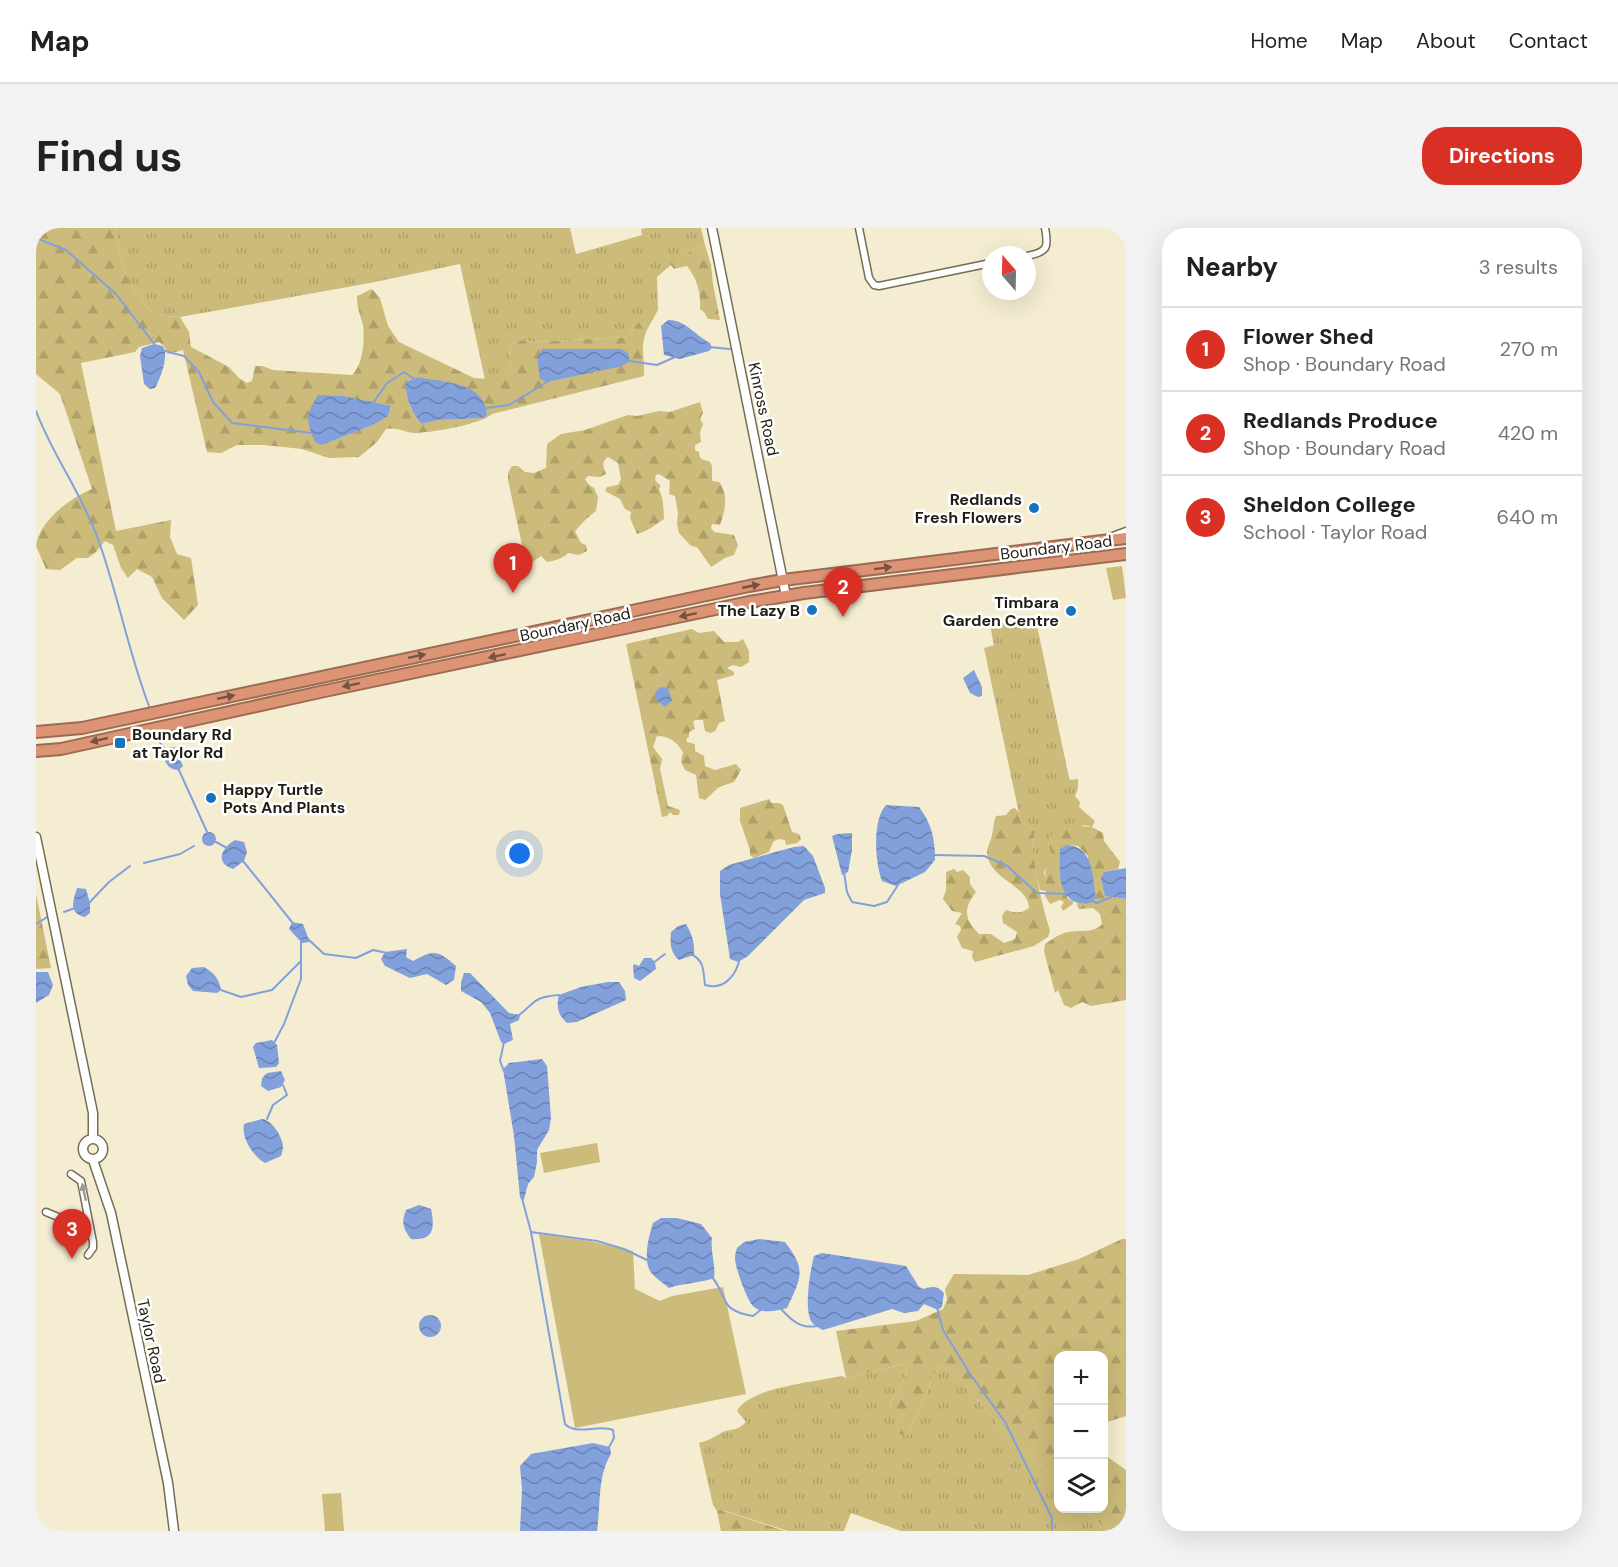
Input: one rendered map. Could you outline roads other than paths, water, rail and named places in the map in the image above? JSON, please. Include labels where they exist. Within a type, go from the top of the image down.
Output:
[{"type":"highway","name":"Boundary Road","points":[[36,732],[82,728],[783,580],[1126,538]]},
{"type":"highway","name":"Boundary Road","points":[[36,751],[61,749],[749,602],[1126,554]]},
{"type":"street","name":"Kinross Road","points":[[712,228],[786,596]]},
{"type":"street","points":[[859,228],[869,278],[874,285],[879,286],[982,265]]},
{"type":"street","points":[[1036,254],[1042,252],[1047,244],[1045,228]]},
{"type":"street","points":[[1098,542],[1126,531]]},
{"type":"street","points":[[36,837],[93,1113],[93,1139]]},
{"type":"street","points":[[93,1139],[102,1144],[103,1151],[100,1157],[93,1160],[85,1156],[83,1149],[87,1141],[93,1139]]},
{"type":"street","name":"Taylor Road","points":[[93,1160],[111,1213],[168,1483],[174,1531]]},
{"type":"street","points":[[72,1174],[81,1181],[84,1195],[93,1242],[93,1248],[88,1255]]},
{"type":"street","points":[[46,1212],[82,1227]]},
{"type":"water","points":[[668,320],[684,325],[710,343],[712,348],[709,351],[680,359],[664,355],[661,326]]},
{"type":"water","points":[[154,344],[163,346],[165,361],[155,388],[150,389],[144,384],[140,356],[142,348]]},
{"type":"water","points":[[542,349],[621,349],[628,353],[630,361],[622,366],[547,382],[540,379],[537,358]]},
{"type":"water","points":[[418,377],[462,385],[479,396],[485,404],[487,415],[483,418],[439,420],[421,424],[409,404],[406,388],[406,382]]},
{"type":"water","points":[[318,395],[344,396],[391,406],[388,416],[373,425],[322,445],[315,442],[308,418]]},
{"type":"water","points":[[974,670],[982,687],[982,696],[978,697],[970,693],[963,678]]},
{"type":"water","points":[[660,687],[668,688],[672,701],[665,707],[655,699],[655,693]]},
{"type":"water","points":[[175,747],[183,766],[179,770],[172,769],[168,765],[163,753],[167,748]]},
{"type":"water","points":[[886,805],[919,807],[930,826],[934,845],[935,860],[925,872],[896,886],[882,881],[878,864],[876,842],[878,821]]},
{"type":"water","points":[[206,832],[212,832],[216,839],[212,846],[206,846],[202,842],[202,836]]},
{"type":"water","points":[[852,833],[848,872],[842,875],[832,836]]},
{"type":"water","points":[[235,840],[244,842],[247,852],[244,861],[233,869],[223,863],[222,855],[230,843]]},
{"type":"water","points":[[1067,845],[1082,851],[1090,864],[1096,898],[1089,903],[1082,904],[1072,900],[1063,888],[1060,873],[1060,849]]},
{"type":"water","points":[[804,846],[813,856],[825,893],[804,900],[748,956],[738,962],[730,959],[720,894],[720,871],[729,865]]},
{"type":"water","points":[[1126,868],[1126,899],[1105,896],[1101,878],[1104,872]]},
{"type":"water","points":[[77,888],[86,889],[90,903],[90,913],[85,917],[76,913],[73,906]]},
{"type":"water","points":[[292,922],[303,924],[310,942],[302,943],[289,929]]},
{"type":"water","points":[[686,924],[693,939],[694,955],[679,960],[672,951],[671,932],[678,926]]},
{"type":"water","points":[[407,949],[406,957],[413,961],[431,953],[445,957],[456,966],[454,980],[446,985],[427,974],[410,978],[385,966],[381,959],[385,952]]},
{"type":"water","points":[[644,958],[651,958],[655,962],[656,969],[640,981],[634,978],[633,966],[634,964],[639,966]]},
{"type":"water","points":[[204,967],[217,979],[221,990],[217,993],[193,991],[188,985],[186,976],[192,968]]},
{"type":"water","points":[[36,972],[48,972],[53,985],[49,995],[36,1003]]},
{"type":"water","points":[[464,973],[470,973],[509,1013],[520,1015],[519,1020],[510,1024],[513,1040],[504,1044],[501,1042],[490,1013],[481,1002],[461,991]]},
{"type":"water","points":[[619,982],[625,991],[626,1000],[577,1022],[567,1023],[564,1020],[558,1010],[559,995],[581,987]]},
{"type":"water","points":[[272,1040],[277,1045],[279,1063],[276,1067],[259,1068],[253,1047],[256,1043]]},
{"type":"water","points":[[542,1059],[547,1066],[551,1118],[549,1130],[537,1150],[534,1177],[528,1184],[523,1203],[520,1197],[514,1136],[503,1069],[509,1063]]},
{"type":"water","points":[[281,1071],[285,1080],[281,1087],[268,1091],[261,1086],[262,1078],[267,1073]]},
{"type":"water","points":[[262,1119],[276,1129],[283,1146],[281,1156],[265,1163],[256,1156],[244,1135],[244,1124]]},
{"type":"water","points":[[419,1205],[431,1209],[433,1222],[431,1232],[424,1238],[411,1239],[403,1222],[404,1215],[406,1210]]},
{"type":"water","points":[[661,1218],[677,1218],[701,1224],[712,1238],[714,1278],[669,1288],[656,1278],[648,1266],[648,1240],[653,1223]]},
{"type":"water","points":[[760,1239],[785,1242],[797,1260],[798,1281],[787,1308],[770,1311],[757,1309],[751,1304],[742,1284],[735,1257],[737,1248],[744,1242]]},
{"type":"water","points":[[822,1253],[906,1266],[919,1287],[924,1289],[935,1287],[944,1293],[942,1307],[938,1310],[924,1304],[918,1311],[904,1313],[892,1309],[823,1330],[811,1321],[808,1307],[809,1280],[814,1256]]},
{"type":"water","points":[[426,1315],[434,1315],[441,1322],[441,1330],[434,1337],[426,1337],[419,1330],[419,1322]]},
{"type":"water","points":[[593,1443],[610,1447],[611,1454],[601,1482],[597,1531],[520,1531],[522,1489],[520,1466],[531,1454]]},
{"type":"waterway","points":[[36,238],[66,250],[116,294],[155,345]]},
{"type":"waterway","points":[[709,347],[730,349]]},
{"type":"waterway","points":[[165,351],[184,356],[199,372],[213,402],[232,423],[312,433]]},
{"type":"waterway","points":[[629,361],[657,365],[675,357]]},
{"type":"waterway","points":[[373,403],[387,383],[404,372],[414,379]]},
{"type":"waterway","points":[[486,408],[509,405],[549,381]]},
{"type":"waterway","points":[[36,411],[98,539],[149,706]]},
{"type":"waterway","points":[[154,734],[166,751]]},
{"type":"waterway","points":[[178,768],[208,834]]},
{"type":"waterway","points":[[216,842],[227,848]]},
{"type":"waterway","points":[[144,863],[180,854],[194,846]]},
{"type":"waterway","points":[[935,855],[984,856],[1006,865],[1037,893],[1067,894]]},
{"type":"waterway","points":[[243,861],[292,922]]},
{"type":"waterway","points":[[89,903],[109,882],[130,866]]},
{"type":"waterway","points":[[844,872],[847,892],[852,902],[874,906],[887,902],[898,885]]},
{"type":"waterway","points":[[1092,901],[1097,903],[1111,897]]},
{"type":"waterway","points":[[64,912],[75,908]]},
{"type":"waterway","points":[[36,924],[49,916]]},
{"type":"waterway","points":[[308,939],[324,954],[356,958],[373,950],[387,953]]},
{"type":"waterway","points":[[274,1043],[284,1024],[301,979],[301,940]]},
{"type":"waterway","points":[[653,963],[665,954]]},
{"type":"waterway","points":[[691,954],[701,963],[705,985],[717,986],[727,981],[739,962]]},
{"type":"waterway","points":[[221,990],[241,997],[272,990],[300,962]]},
{"type":"waterway","points":[[518,1016],[539,999],[559,995]]},
{"type":"waterway","points":[[504,1042],[500,1061],[504,1071]]},
{"type":"waterway","points":[[267,1119],[273,1105],[287,1095],[283,1085]]},
{"type":"waterway","points":[[523,1202],[531,1232],[565,1424],[582,1430],[601,1428],[613,1430],[614,1438],[608,1449]]},
{"type":"waterway","points":[[531,1232],[597,1241],[624,1249],[649,1261]]},
{"type":"waterway","points":[[712,1277],[729,1307],[753,1316],[762,1309]]},
{"type":"waterway","points":[[937,1308],[943,1330],[970,1374],[1005,1422],[1052,1518],[1052,1530]]},
{"type":"waterway","points":[[781,1309],[797,1323],[811,1327],[817,1326]]},
{"type":"place","name":"Redlands Fresh Flowers","points":[[1034,508]]},
{"type":"place","name":"Flower Shed","points":[[513,593]]},
{"type":"place","name":"The Lazy B","points":[[812,610]]},
{"type":"place","name":"Timbara Garden Centre","points":[[1071,611]]},
{"type":"place","name":"Redlands Produce","points":[[843,617]]},
{"type":"place","name":"Boundary Rd at Taylor Rd","points":[[120,743]]},
{"type":"place","name":"Happy Turtle Pots And Plants","points":[[211,798]]},
{"type":"place","name":"Sheldon College","points":[[72,1259]]}]
